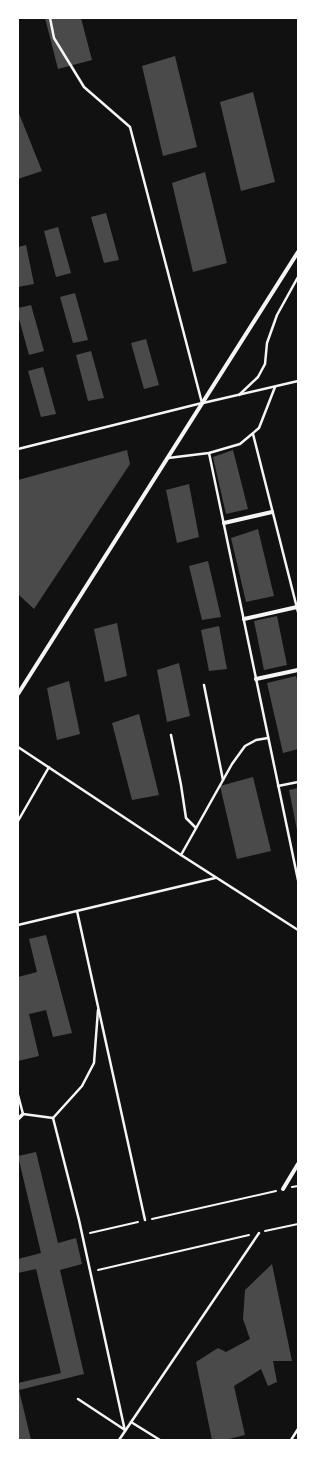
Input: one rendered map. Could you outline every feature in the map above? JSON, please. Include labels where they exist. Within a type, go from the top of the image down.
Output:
[{"type":"street","points":[[18,694],[298,252]]},
{"type":"street","points":[[224,524],[272,512]]},
{"type":"street","points":[[244,619],[297,609]]},
{"type":"street","points":[[256,680],[298,670]]},
{"type":"street","points":[[18,1119],[23,1114]]},
{"type":"street","points":[[283,1189],[298,1164]]},
{"type":"lane","points":[[50,18],[54,38],[84,87],[130,127],[202,403]]},
{"type":"lane","points":[[239,395],[258,377],[265,364],[267,344],[277,315],[298,278]]},
{"type":"lane","points":[[18,449],[202,403],[298,381]]},
{"type":"lane","points":[[168,458],[209,453],[240,444],[259,428],[275,387]]},
{"type":"lane","points":[[253,434],[297,609]]},
{"type":"lane","points":[[209,453],[298,880]]},
{"type":"lane","points":[[204,685],[223,780]]},
{"type":"lane","points":[[171,735],[186,818],[196,828]]},
{"type":"lane","points":[[181,855],[232,764],[246,746],[256,740],[268,738]]},
{"type":"lane","points":[[18,747],[216,878],[298,930]]},
{"type":"lane","points":[[18,821],[49,767]]},
{"type":"lane","points":[[278,786],[298,782]]},
{"type":"lane","points":[[18,925],[216,878]]},
{"type":"lane","points":[[77,911],[145,1220]]},
{"type":"lane","points":[[53,1118],[82,1086],[94,1063],[98,1007]]},
{"type":"lane","points":[[18,1095],[23,1114],[53,1118]]},
{"type":"lane","points":[[53,1118],[91,1272],[125,1430]]},
{"type":"lane","points":[[119,1440],[259,1233]]},
{"type":"lane","points":[[78,1399],[125,1430]]},
{"type":"lane","points":[[131,1422],[160,1440]]},
{"type":"lane","points":[[291,1440],[298,1429]]},
{"type":"path","points":[[82,1235],[298,1186]]},
{"type":"path","points":[[91,1272],[298,1224]]},
{"type":"building","points":[[45,18],[81,18],[92,60],[58,69]]},
{"type":"building","points":[[175,56],[197,147],[163,156],[142,66]]},
{"type":"building","points":[[253,92],[275,182],[241,191],[220,102]]},
{"type":"building","points":[[18,111],[42,171],[18,179]]},
{"type":"building","points":[[205,172],[227,263],[193,272],[172,183]]},
{"type":"building","points":[[106,213],[119,260],[104,263],[91,217]]},
{"type":"building","points":[[58,227],[71,273],[56,277],[44,231]]},
{"type":"building","points":[[26,245],[34,284],[18,287],[18,247]]},
{"type":"building","points":[[75,293],[88,340],[73,343],[60,297]]},
{"type":"building","points":[[31,305],[44,351],[29,355],[18,315],[18,308]]},
{"type":"building","points":[[146,339],[159,385],[144,389],[131,343]]},
{"type":"building","points":[[91,351],[104,398],[88,401],[76,355]]},
{"type":"building","points":[[43,367],[56,414],[41,417],[28,371]]},
{"type":"building","points":[[127,450],[130,464],[34,609],[19,595],[18,589],[18,480]]},
{"type":"building","points":[[233,450],[248,509],[226,514],[213,457]]},
{"type":"building","points":[[189,484],[199,537],[177,543],[166,490]]},
{"type":"building","points":[[258,529],[274,596],[246,602],[231,538]]},
{"type":"building","points":[[208,561],[221,617],[202,620],[189,566]]},
{"type":"building","points":[[277,616],[287,665],[264,670],[254,621]]},
{"type":"building","points":[[117,623],[127,676],[105,682],[94,629]]},
{"type":"building","points":[[219,626],[227,669],[209,671],[201,630]]},
{"type":"building","points":[[179,663],[190,716],[167,722],[157,670]]},
{"type":"building","points":[[296,676],[298,685],[298,749],[283,753],[267,683]]},
{"type":"building","points":[[69,681],[80,734],[57,740],[47,688]]},
{"type":"building","points":[[139,714],[159,795],[132,800],[112,723]]},
{"type":"building","points":[[253,777],[271,851],[237,859],[220,786]]},
{"type":"building","points":[[298,788],[298,830],[297,830],[289,790]]},
{"type":"building","points":[[46,935],[72,1033],[53,1037],[46,1010],[29,1014],[39,1056],[18,1061],[18,977],[37,972],[29,939]]},
{"type":"building","points":[[36,1152],[58,1243],[76,1238],[82,1264],[60,1270],[84,1374],[19,1390],[31,1440],[18,1440],[18,1383],[61,1373],[36,1269],[18,1273],[18,1259],[41,1253],[18,1156]]},
{"type":"building","points":[[272,1264],[292,1361],[273,1361],[277,1382],[268,1386],[261,1369],[234,1386],[245,1435],[225,1440],[212,1440],[196,1362],[218,1348],[226,1352],[250,1339],[243,1319],[245,1290]]}]
